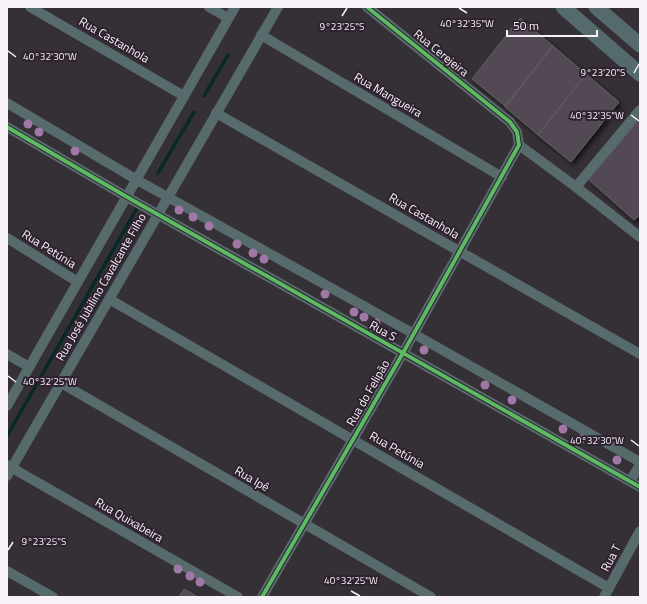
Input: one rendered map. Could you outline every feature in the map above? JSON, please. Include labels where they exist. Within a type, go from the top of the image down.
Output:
[{"type":"main road","points":[[563,7],[640,74]]},
{"type":"main road","points":[[597,7],[640,45]]},
{"type":"street","name":"Rua Castanhola","points":[[30,7],[184,96]]},
{"type":"street","points":[[209,7],[228,18]]},
{"type":"street","name":"Rua José Jubilino Cavalcante Filho","points":[[7,406],[235,7]]},
{"type":"street","name":"Rua José Jubilino Cavalcante Filho","points":[[9,470],[278,7]]},
{"type":"street","name":"Rua Cerejeira","points":[[367,7],[503,115],[517,132],[519,145]]},
{"type":"street","name":"Rua Mangueira","points":[[261,36],[502,177]]},
{"type":"street","name":"Rua S","points":[[7,103],[136,180],[414,334],[640,464]]},
{"type":"street","points":[[576,187],[640,110]]},
{"type":"street","name":"Rua Castanhola","points":[[216,113],[640,354]]},
{"type":"street","name":"Rua S","points":[[7,127],[126,197],[640,487]]},
{"type":"street","points":[[519,145],[640,237]]},
{"type":"street","name":"Rua do Felipão","points":[[262,597],[414,334],[519,145]]},
{"type":"street","name":"Rua Petúnia","points":[[7,238],[78,282]]},
{"type":"street","name":"Rua Petúnia","points":[[109,299],[353,440],[607,592]]},
{"type":"street","points":[[7,354],[29,367]]},
{"type":"street","name":"Rua Ipê","points":[[60,383],[431,597]]},
{"type":"street","points":[[630,481],[640,464]]},
{"type":"street","name":"Rua Quixabeira","points":[[9,470],[238,597]]},
{"type":"street","name":"Rua T","points":[[607,592],[640,531]]},
{"type":"street","points":[[7,571],[53,597]]},
{"type":"building","points":[[520,18],[553,46],[505,106],[472,79]]},
{"type":"building","points":[[553,46],[586,74],[538,135],[505,107]]},
{"type":"building","points":[[586,74],[619,102],[571,162],[538,135]]},
{"type":"building","points":[[640,119],[640,215],[634,220],[588,179]]},
{"type":"building","points":[[184,589],[198,597],[179,597]]},
{"type":"waterway","points":[[204,96],[228,55]]},
{"type":"waterway","points":[[158,173],[194,112]]},
{"type":"waterway","points":[[7,436],[137,208]]},
{"type":"cycle path","points":[[262,597],[403,353],[519,145],[517,132],[510,122],[367,7]]},
{"type":"cycle path","points":[[7,127],[127,197],[640,487]]}]
